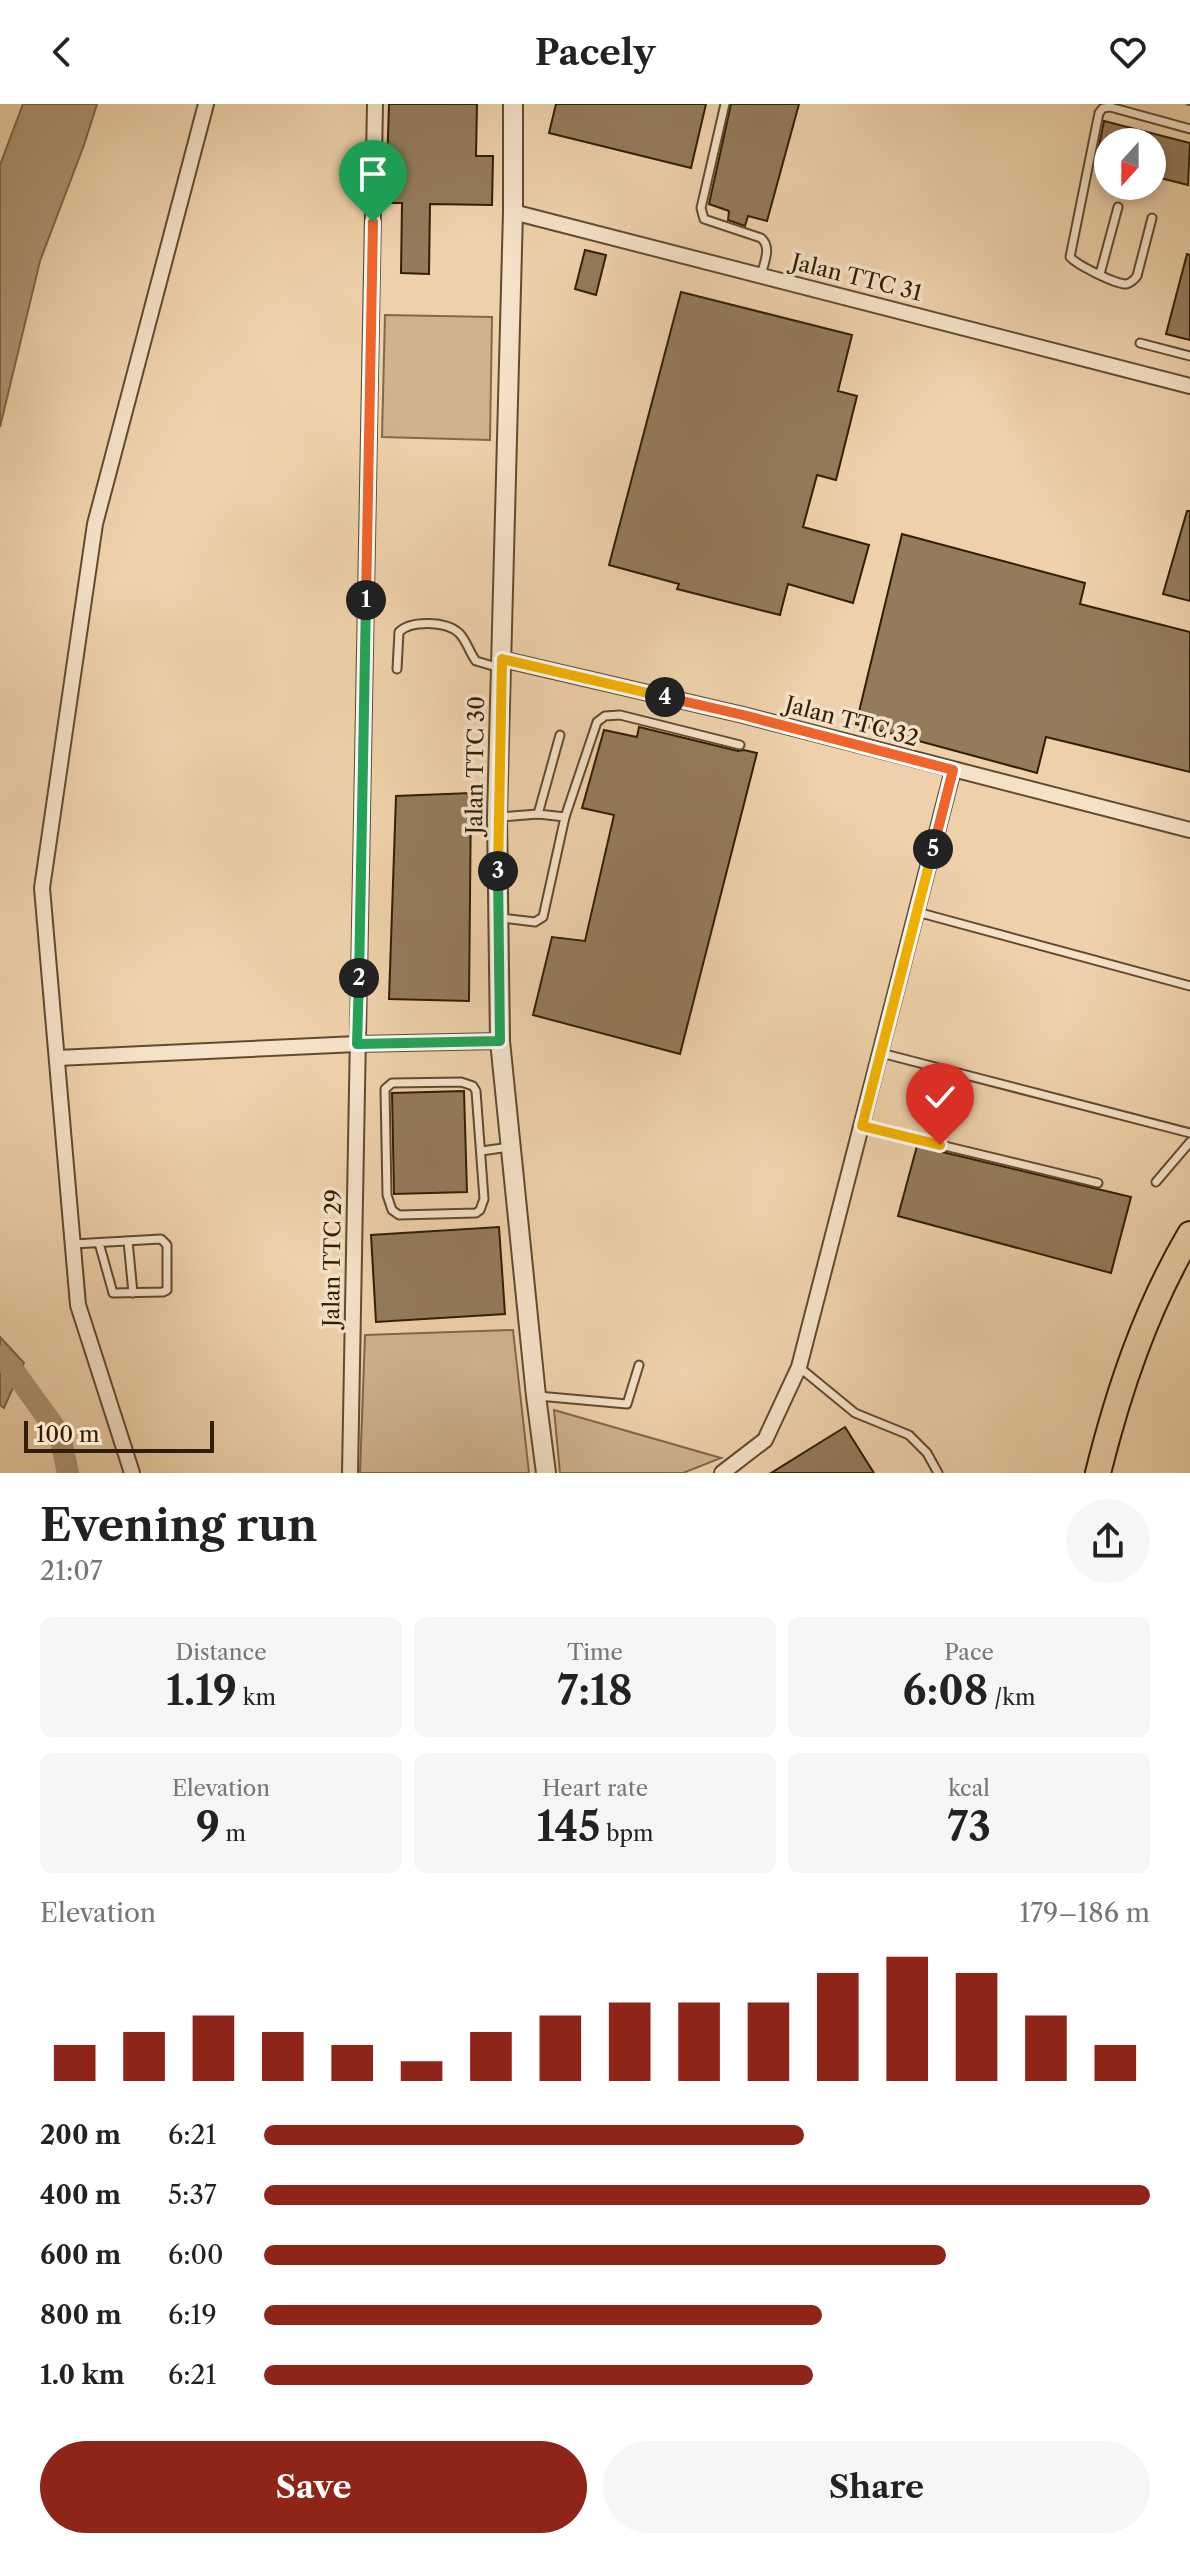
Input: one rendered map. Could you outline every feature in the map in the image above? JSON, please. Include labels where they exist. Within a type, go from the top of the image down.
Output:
[{"type":"main road","points":[[1098,1473],[1114,1411],[1142,1330],[1171,1266],[1190,1234]]},
{"type":"street","points":[[132,1473],[78,1305],[42,888],[95,524],[206,104]]},
{"type":"street","name":"Jalan TTC 29","points":[[350,1473],[375,104]]},
{"type":"street","name":"Jalan TTC 30","points":[[513,104],[513,212],[497,817],[500,1041],[546,1473]]},
{"type":"street","name":"Jalan TTC 31","points":[[513,212],[1190,386]]},
{"type":"street","name":"Jalan TTC 32","points":[[502,664],[743,715],[1190,830]]},
{"type":"street","points":[[722,1473],[765,1440],[799,1367],[953,770]]},
{"type":"street","points":[[57,1058],[357,1044],[500,1041]]},
{"type":"lane","points":[[725,104],[702,214],[704,219],[766,241],[761,275]]},
{"type":"lane","points":[[1152,218],[1137,276],[1131,283],[1124,284],[1100,274],[1075,263],[1070,257],[1099,113],[1103,108],[1110,107],[1190,129]]},
{"type":"lane","points":[[1100,274],[1118,207]]},
{"type":"lane","points":[[1140,343],[1190,356]]},
{"type":"lane","points":[[397,669],[399,632],[406,626],[423,625],[453,628],[462,636],[476,661],[502,664]]},
{"type":"lane","points":[[499,917],[535,922],[543,917],[565,817],[597,722],[605,716],[620,715],[740,745]]},
{"type":"lane","points":[[538,814],[560,735]]},
{"type":"lane","points":[[497,817],[538,814],[565,817]]},
{"type":"lane","points":[[917,912],[1190,986]]},
{"type":"lane","points":[[881,1053],[1190,1133]]},
{"type":"lane","points":[[461,1082],[473,1086],[481,1151],[484,1199],[476,1213],[404,1216],[392,1210],[387,1195],[384,1094],[387,1085],[461,1082]]},
{"type":"lane","points":[[862,1126],[1098,1183]]},
{"type":"lane","points":[[1156,1182],[1190,1142]]},
{"type":"lane","points":[[481,1151],[511,1147]]},
{"type":"lane","points":[[73,1244],[161,1239],[167,1245],[167,1290],[112,1292],[99,1243]]},
{"type":"lane","points":[[128,1241],[133,1293]]},
{"type":"lane","points":[[536,1396],[627,1404],[639,1365]]},
{"type":"lane","points":[[799,1367],[855,1413],[909,1435],[927,1453],[938,1473]]},
{"type":"shaded area","points":[[23,104],[97,104],[40,261],[0,427],[0,165]]},
{"type":"shaded area","points":[[385,315],[492,317],[490,440],[382,437]]},
{"type":"shaded area","points":[[513,1330],[529,1473],[360,1473],[365,1335]]},
{"type":"shaded area","points":[[0,1337],[24,1363],[4,1408],[0,1405]]},
{"type":"shaded area","points":[[554,1410],[721,1458],[683,1473],[560,1473]]},
{"type":"building","points":[[389,104],[477,104],[476,156],[493,156],[492,205],[430,204],[429,274],[401,273],[402,203],[386,203]]},
{"type":"building","points":[[556,104],[706,104],[691,168],[549,133]]},
{"type":"building","points":[[731,104],[799,104],[767,221],[748,216],[745,226],[728,220],[729,211],[709,204]]},
{"type":"building","points":[[1104,121],[1131,128],[1103,128]]},
{"type":"building","points":[[1166,137],[1190,143],[1188,185],[1166,180]]},
{"type":"building","points":[[585,250],[606,255],[596,295],[575,289]]},
{"type":"building","points":[[1187,254],[1190,255],[1190,340],[1166,334]]},
{"type":"building","points":[[681,292],[852,335],[838,391],[857,396],[836,480],[817,475],[803,527],[869,545],[853,603],[788,584],[780,615],[677,589],[679,584],[609,565]]},
{"type":"building","points":[[1187,511],[1190,511],[1190,601],[1163,594]]},
{"type":"building","points":[[902,534],[1085,583],[1080,604],[1190,632],[1190,772],[1046,737],[1037,773],[856,724]]},
{"type":"building","points":[[639,727],[757,753],[680,1054],[533,1015],[552,937],[585,941],[614,815],[582,808],[604,730],[637,737]]},
{"type":"building","points":[[471,793],[469,1001],[389,999],[396,796]]},
{"type":"building","points":[[464,1091],[467,1192],[394,1194],[392,1093]]},
{"type":"building","points":[[917,1146],[1131,1197],[1111,1273],[898,1216]]},
{"type":"building","points":[[499,1227],[505,1314],[376,1322],[371,1235]]},
{"type":"building","points":[[845,1427],[874,1473],[771,1473]]},
{"type":"waterway","points":[[0,1356],[60,1435],[68,1473]]},
{"type":"route","points":[[373,222],[357,1044],[500,1041],[497,817],[502,659],[743,715],[953,770],[862,1126],[940,1145]]}]
